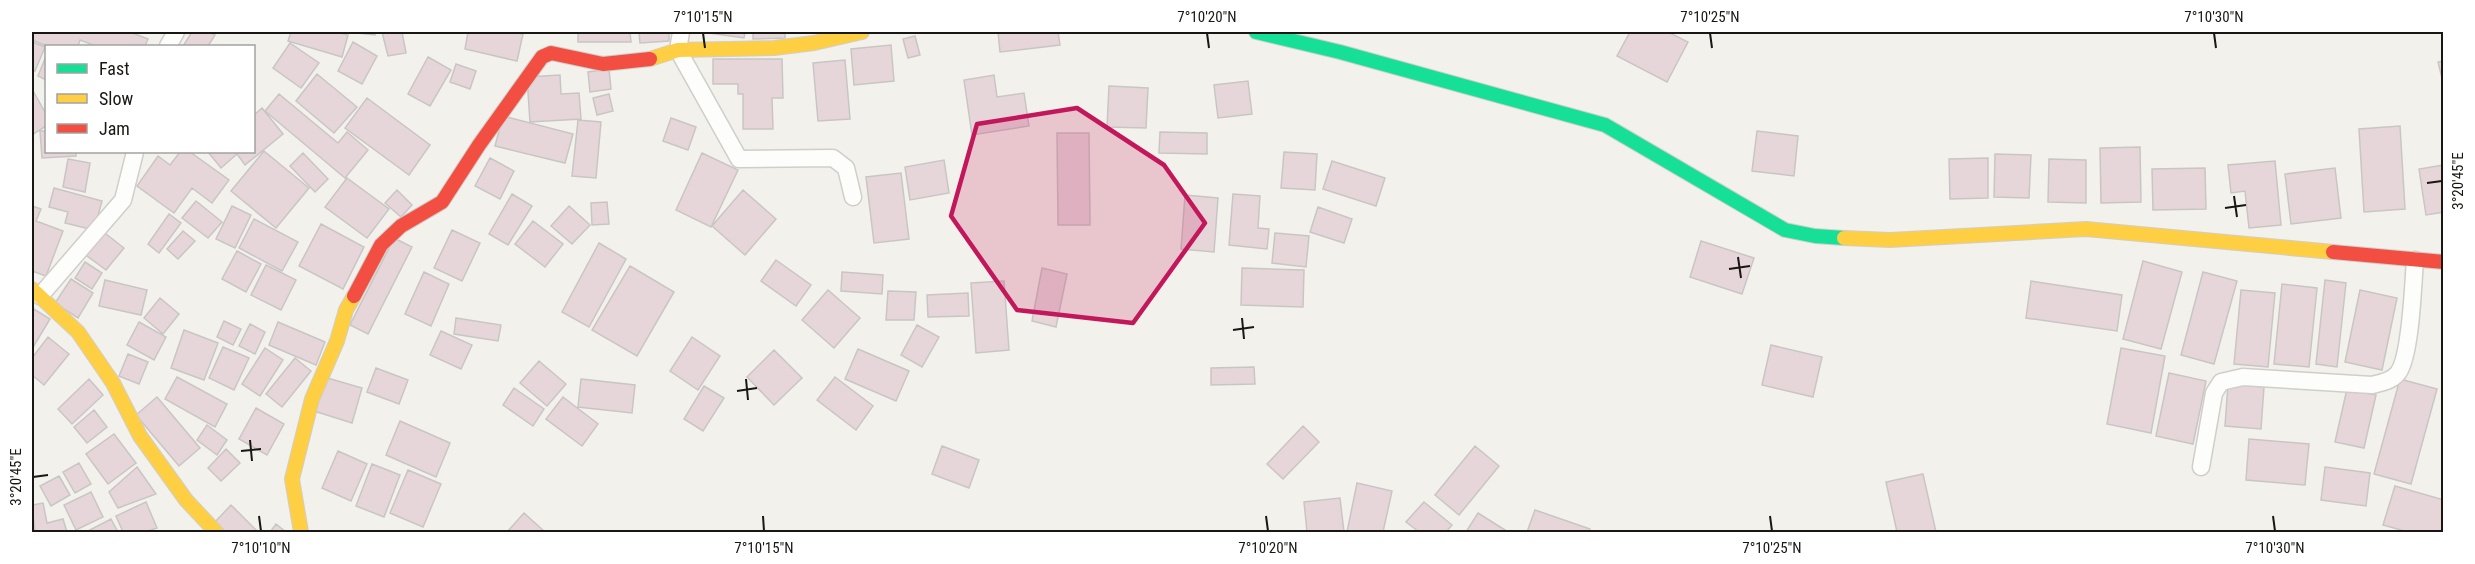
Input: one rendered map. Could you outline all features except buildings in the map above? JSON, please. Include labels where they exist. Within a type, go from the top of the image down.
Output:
[{"type":"street","points":[[681,32],[678,50],[739,159],[833,158],[846,168],[853,196]]},
{"type":"street","points":[[301,532],[292,479],[312,399],[338,341],[346,310],[381,245],[400,226],[442,202],[514,94],[546,54],[551,52],[603,64],[648,60],[678,50],[774,48],[816,37],[862,32]]},
{"type":"street","points":[[1256,32],[1363,58],[1605,125],[1785,230],[1815,236],[1890,240],[2086,229],[2444,262]]},
{"type":"street","points":[[135,153],[123,200],[36,292],[78,332],[114,383],[140,436],[186,500],[216,532]]},
{"type":"street","points":[[2201,467],[2214,393],[2221,382],[2243,377],[2372,385],[2386,382],[2398,373],[2406,349],[2415,260]]},
{"type":"highlighted area","points":[[1077,108],[1164,165],[1205,223],[1133,323],[1017,310],[951,216],[977,124]]},
{"type":"traffic: fast","points":[[1256,32],[1340,52],[1605,125],[1785,230],[1815,236],[1844,238]]},
{"type":"traffic: slow","points":[[650,59],[678,50],[774,48],[814,43],[862,32]]},
{"type":"traffic: slow","points":[[1844,238],[1890,240],[2086,229],[2333,252]]},
{"type":"traffic: slow","points":[[32,289],[78,332],[113,383],[140,436],[186,500],[216,532]]},
{"type":"traffic: slow","points":[[301,532],[292,479],[312,399],[337,341],[346,310],[354,296]]},
{"type":"traffic: jam","points":[[354,296],[381,245],[401,226],[442,202],[479,145],[542,57],[551,53],[603,64],[650,59]]},
{"type":"traffic: jam","points":[[2333,252],[2444,262]]}]
